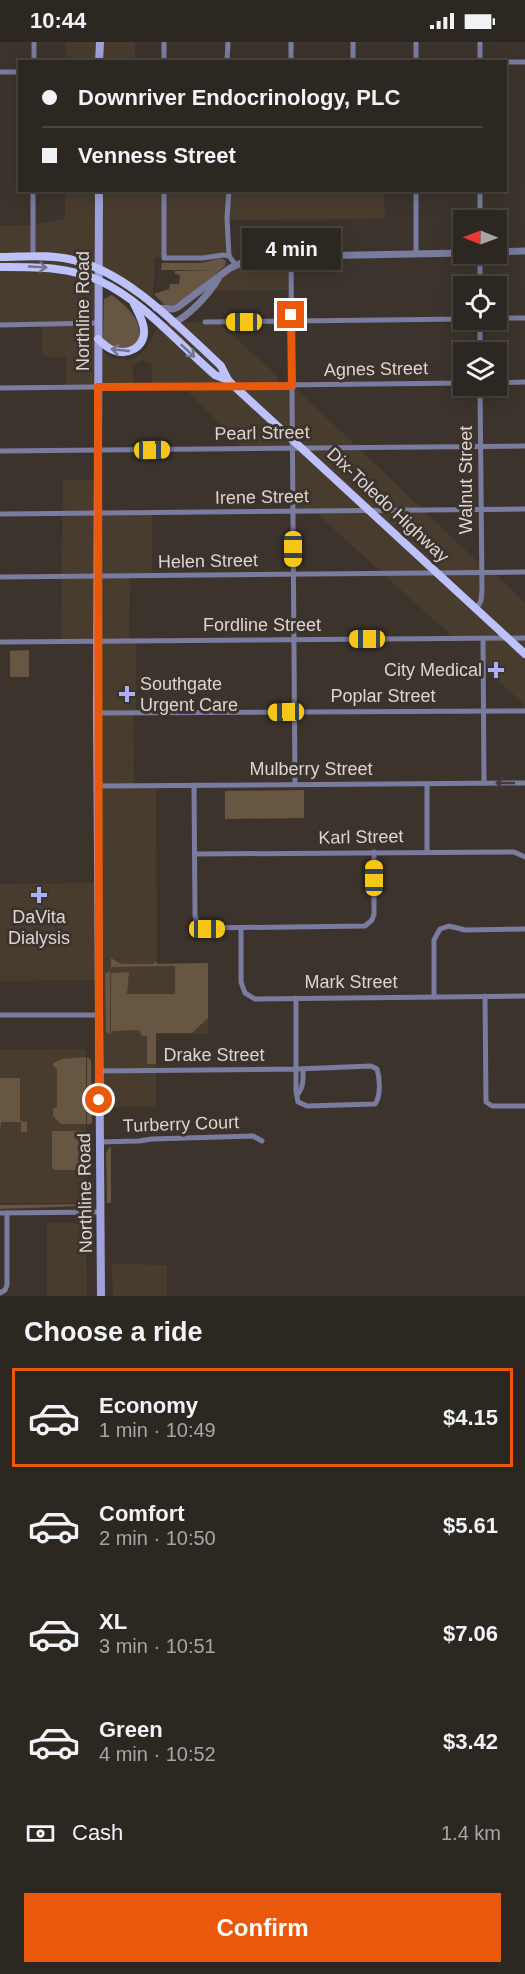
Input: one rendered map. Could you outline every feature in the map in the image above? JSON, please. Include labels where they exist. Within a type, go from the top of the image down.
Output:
[{"type":"main road","points":[[99,60],[100,42]]},
{"type":"main road","name":"Northline Road","points":[[99,192],[97,714],[101,1296]]},
{"type":"main road","name":"Dix-Toledo Highway","points":[[0,257],[49,256],[70,259],[114,276],[156,308],[221,366],[231,383],[295,445],[525,654]]},
{"type":"main road","name":"Dix-Toledo Highway","points":[[0,267],[65,270],[98,280],[133,301],[215,375],[231,383]]},
{"type":"main road","points":[[98,339],[108,348],[120,352],[131,351],[139,345],[144,330],[133,301]]},
{"type":"main road","points":[[142,308],[160,321],[173,323]]},
{"type":"street","points":[[33,60],[34,42]]},
{"type":"street","points":[[164,42],[164,60]]},
{"type":"street","points":[[227,60],[228,42]]},
{"type":"street","points":[[291,42],[291,60]]},
{"type":"street","points":[[353,42],[353,60]]},
{"type":"street","points":[[416,42],[416,60]]},
{"type":"street","points":[[480,42],[480,60]]},
{"type":"street","points":[[507,62],[525,62]]},
{"type":"street","points":[[0,72],[18,72]]},
{"type":"street","points":[[33,192],[33,256]]},
{"type":"street","points":[[164,192],[164,258],[229,256]]},
{"type":"street","points":[[229,192],[227,218],[229,256],[236,265]]},
{"type":"street","points":[[416,192],[416,254]]},
{"type":"street","points":[[480,192],[480,210]]},
{"type":"street","points":[[507,252],[525,251]]},
{"type":"street","points":[[156,308],[178,307],[236,265],[255,257],[453,253]]},
{"type":"street","points":[[291,256],[295,445],[293,640],[296,784]]},
{"type":"street","points":[[173,323],[181,320],[190,311],[219,277]]},
{"type":"street","points":[[507,318],[525,318]]},
{"type":"street","points":[[205,322],[453,319]]},
{"type":"street","points":[[0,325],[98,323]]},
{"type":"street","points":[[507,382],[525,382]]},
{"type":"street","name":"Agnes Street","points":[[0,388],[231,383],[292,386],[453,383]]},
{"type":"street","name":"Walnut Street","points":[[476,609],[481,601],[482,573],[480,396]]},
{"type":"street","name":"Pearl Street","points":[[0,451],[295,445],[525,446]]},
{"type":"street","name":"Irene Street","points":[[0,514],[525,509]]},
{"type":"street","name":"Helen Street","points":[[0,577],[525,573]]},
{"type":"street","name":"Fordline Street","points":[[0,642],[525,638]]},
{"type":"street","points":[[483,639],[484,783]]},
{"type":"street","name":"Poplar Street","points":[[97,714],[525,711]]},
{"type":"street","name":"Mulberry Street","points":[[98,786],[525,783]]},
{"type":"street","points":[[427,784],[427,852]]},
{"type":"street","points":[[194,785],[195,915],[197,922],[207,929],[365,926],[372,920],[374,914],[375,852]]},
{"type":"street","name":"Karl Street","points":[[195,854],[514,852],[525,857]]},
{"type":"street","points":[[435,997],[434,940],[440,928],[449,926],[465,930],[525,929]]},
{"type":"street","name":"Mark Street","points":[[241,929],[241,982],[245,993],[255,999],[525,996]]},
{"type":"street","points":[[485,996],[485,1098],[489,1105],[525,1106]]},
{"type":"street","points":[[296,998],[300,1069]]},
{"type":"street","points":[[0,1015],[99,1015]]},
{"type":"street","name":"Drake Street","points":[[99,1071],[374,1067],[378,1073],[378,1101],[372,1105],[307,1106],[298,1102],[300,1069]]},
{"type":"street","name":"Turberry Court","points":[[99,1142],[253,1136],[262,1141]]},
{"type":"street","points":[[3,1292],[7,1285],[3,1213],[100,1212]]},
{"type":"shaded area","points":[[66,42],[135,42],[135,60],[66,60]]},
{"type":"shaded area","points":[[65,192],[384,192],[385,219],[227,220],[229,256],[155,257],[153,295],[148,301],[98,269],[98,349],[112,358],[130,360],[141,354],[161,321],[218,322],[277,376],[278,386],[292,385],[482,566],[482,572],[494,573],[525,603],[525,710],[522,702],[483,667],[482,639],[455,639],[315,512],[293,512],[292,448],[243,448],[183,386],[152,387],[152,364],[142,360],[133,366],[133,387],[66,387],[66,357],[42,355],[42,324],[0,325],[0,226],[33,225],[65,219]]},
{"type":"shaded area","points":[[291,256],[291,290],[208,291],[219,277],[255,257]]},
{"type":"shaded area","points":[[221,258],[226,261],[225,266],[197,291],[181,301],[166,306],[154,294],[169,289],[170,284],[179,284],[180,275],[175,274],[175,271],[217,270],[161,270],[162,263],[201,263]]},
{"type":"shaded area","points":[[112,295],[128,309],[139,327],[138,341],[126,350],[106,343],[103,337],[104,299]]},
{"type":"shaded area","points":[[63,480],[98,480],[98,513],[152,513],[152,576],[130,577],[129,640],[136,641],[136,713],[133,714],[134,785],[156,785],[157,963],[208,963],[208,1034],[156,1034],[156,1107],[99,1107],[98,980],[0,981],[0,884],[98,883],[97,641],[61,641]]},
{"type":"shaded area","points":[[29,650],[29,677],[10,677],[10,651]]},
{"type":"shaded area","points":[[304,790],[304,818],[225,819],[225,791]]},
{"type":"shaded area","points":[[111,958],[121,964],[153,964],[156,961],[157,964],[208,963],[208,1018],[192,1033],[156,1033],[156,1064],[147,1064],[147,1036],[142,1036],[139,1030],[113,1031],[111,1034],[111,973],[129,972],[127,994],[175,994],[175,966],[111,967]]},
{"type":"shaded area","points":[[110,971],[110,1034],[108,1034],[106,1031],[105,974]]},
{"type":"shaded area","points":[[85,1049],[86,1203],[0,1203],[0,1050]]},
{"type":"shaded area","points":[[86,1057],[86,1124],[61,1124],[53,1116],[53,1109],[57,1107],[57,1069],[53,1066],[54,1063],[62,1059]]},
{"type":"shaded area","points":[[87,1057],[91,1060],[92,1123],[87,1125]]},
{"type":"shaded area","points":[[0,1078],[20,1078],[20,1121],[27,1122],[27,1132],[21,1132],[21,1122],[1,1122],[0,1133]]},
{"type":"shaded area","points":[[52,1131],[86,1131],[86,1170],[52,1168]]},
{"type":"shaded area","points":[[111,1146],[111,1203],[107,1203],[106,1152]]},
{"type":"shaded area","points":[[86,1204],[86,1206],[0,1209],[0,1205]]},
{"type":"shaded area","points":[[47,1223],[86,1223],[87,1296],[47,1296]]},
{"type":"shaded area","points":[[112,1264],[167,1265],[167,1296],[113,1296]]},
{"type":"place","name":"City Medical","points":[[496,670]]},
{"type":"place","name":"Southgate Urgent Care","points":[[127,694]]},
{"type":"place","name":"DaVita Dialysis","points":[[39,895]]},
{"type":"route","points":[[99,1100],[98,387],[292,386],[291,315]]}]
